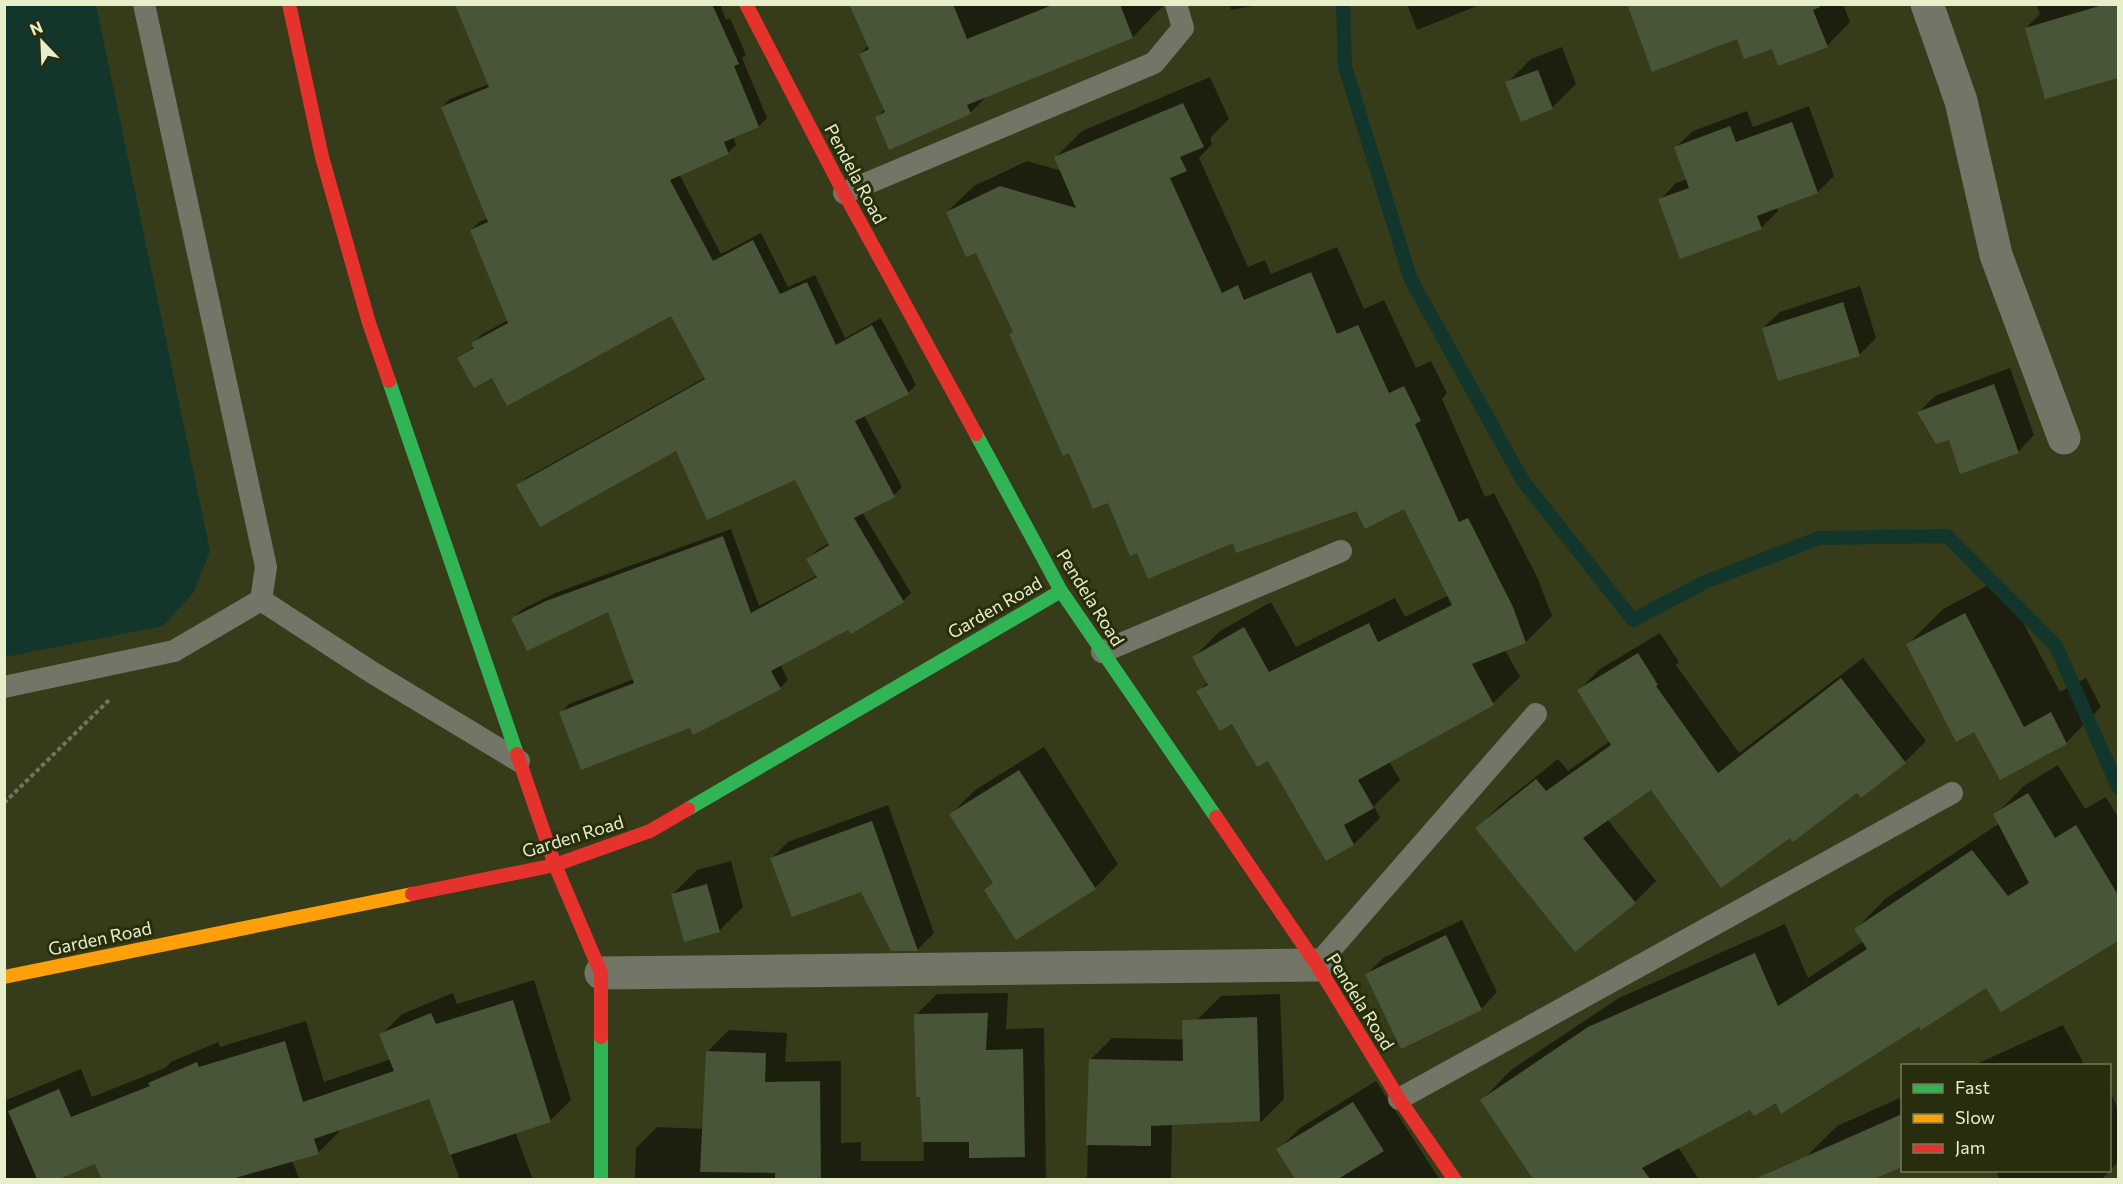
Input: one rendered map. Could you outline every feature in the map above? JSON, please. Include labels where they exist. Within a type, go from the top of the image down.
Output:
[{"type":"street","points":[[289,4],[322,157],[369,323],[555,865],[601,973],[601,1179]]},
{"type":"street","name":"Pendela Road","points":[[746,4],[844,193],[1060,591],[1317,965],[1399,1099],[1455,1179]]},
{"type":"street","points":[[1927,4],[1961,101],[1995,255],[2064,438]]},
{"type":"street","name":"Garden Road","points":[[4,977],[555,865],[650,831],[1060,591]]},
{"type":"street","points":[[601,973],[1317,965]]},
{"type":"lane","points":[[144,4],[266,567],[261,600]]},
{"type":"lane","points":[[844,193],[1154,63],[1183,28],[1176,4]]},
{"type":"lane","points":[[1102,652],[1341,551]]},
{"type":"lane","points":[[4,687],[174,651],[261,600]]},
{"type":"lane","points":[[261,600],[374,673],[519,761]]},
{"type":"lane","points":[[1317,965],[1536,714]]},
{"type":"lane","points":[[1399,1099],[1952,793]]},
{"type":"path","points":[[4,803],[111,699]]},
{"type":"water","points":[[5,4],[96,5],[210,551],[194,592],[163,626],[5,657]]},
{"type":"building","points":[[455,4],[712,4],[739,64],[734,66],[759,127],[724,142],[729,154],[670,180],[713,261],[753,240],[780,294],[807,282],[836,345],[872,325],[909,394],[855,421],[895,497],[854,518],[904,602],[851,634],[848,630],[771,671],[781,689],[726,718],[693,735],[690,728],[581,770],[559,712],[634,683],[608,612],[527,651],[511,618],[546,601],[723,536],[751,613],[817,577],[806,559],[829,545],[795,480],[707,520],[676,451],[540,527],[516,485],[705,379],[671,316],[507,406],[492,378],[474,388],[457,358],[474,348],[471,343],[508,323],[470,230],[488,222],[441,107],[489,87]]},
{"type":"building","points":[[849,4],[953,4],[967,39],[1055,4],[1120,4],[1133,38],[967,105],[971,114],[889,150],[875,117],[885,112],[859,54],[869,49]]},
{"type":"building","points":[[1627,4],[1819,4],[1820,7],[1813,10],[1828,47],[1778,66],[1772,49],[1744,59],[1737,39],[1652,72]]},
{"type":"building","points":[[2106,4],[2118,4],[2118,78],[2045,99],[2025,28]]},
{"type":"building","points":[[1538,70],[1553,109],[1521,122],[1505,82]]},
{"type":"building","points":[[1183,103],[1204,147],[1180,157],[1187,171],[1170,178],[1222,293],[1238,285],[1244,300],[1311,272],[1337,334],[1358,325],[1389,393],[1404,386],[1421,421],[1415,424],[1459,522],[1468,518],[1513,607],[1526,643],[1472,664],[1494,705],[1358,780],[1374,808],[1344,825],[1354,845],[1326,861],[1268,761],[1257,767],[1232,724],[1220,731],[1196,691],[1208,685],[1192,657],[1244,627],[1269,672],[1369,623],[1378,642],[1452,605],[1404,509],[1365,529],[1356,511],[1236,553],[1233,543],[1148,579],[1137,553],[1130,556],[1108,503],[1093,509],[1069,453],[1063,456],[1009,334],[1013,332],[976,253],[966,257],[946,212],[1000,186],[1076,208],[1054,157]]},
{"type":"building","points":[[1792,122],[1818,193],[1757,216],[1762,229],[1680,259],[1658,199],[1689,188],[1674,147],[1730,126],[1736,142]]},
{"type":"building","points":[[1843,302],[1860,356],[1778,381],[1762,328]]},
{"type":"building","points":[[1994,384],[2019,453],[1960,474],[1949,440],[1936,444],[1917,412]]},
{"type":"building","points":[[1965,613],[2024,727],[2051,712],[2067,744],[2000,780],[1974,732],[1956,742],[1906,644]]},
{"type":"building","points":[[1638,653],[1658,685],[1656,686],[1718,773],[1841,678],[1906,763],[1861,798],[1857,793],[1793,842],[1790,838],[1721,888],[1651,790],[1583,838],[1636,903],[1575,952],[1475,828],[1536,779],[1546,791],[1611,745],[1577,690]]},
{"type":"building","points":[[1019,770],[1096,889],[1016,940],[984,890],[993,883],[949,814]]},
{"type":"building","points":[[2028,793],[2055,838],[2076,825],[2118,895],[2118,941],[2001,1012],[1986,988],[1921,1030],[1919,1027],[1781,1114],[1776,1103],[1754,1116],[1750,1110],[1642,1168],[1650,1179],[1533,1179],[1480,1100],[1588,1027],[1755,953],[1778,1006],[1867,949],[1854,929],[1972,850],[2008,896],[2029,883],[1993,814]]},
{"type":"building","points":[[872,821],[918,951],[891,951],[861,892],[792,917],[770,858]]},
{"type":"building","points":[[707,884],[720,932],[684,942],[671,894]]},
{"type":"building","points":[[1446,935],[1482,1010],[1401,1049],[1365,974]]},
{"type":"building","points":[[513,1000],[551,1122],[450,1155],[429,1099],[314,1139],[319,1154],[232,1179],[101,1179],[95,1164],[59,1179],[37,1179],[8,1111],[59,1089],[71,1117],[150,1086],[148,1083],[197,1062],[199,1067],[285,1041],[303,1102],[394,1071],[379,1034],[431,1013],[436,1024]]},
{"type":"building","points":[[988,1013],[986,1050],[1023,1049],[1025,1157],[969,1158],[969,1142],[922,1142],[920,1097],[916,1097],[914,1014]]},
{"type":"building","points":[[1257,1017],[1260,1121],[1151,1126],[1151,1146],[1086,1145],[1089,1059],[1183,1061],[1182,1020]]},
{"type":"building","points":[[706,1051],[766,1053],[765,1082],[820,1081],[821,1179],[775,1179],[775,1173],[700,1172]]},
{"type":"building","points":[[1353,1102],[1384,1151],[1338,1179],[1295,1179],[1276,1149]]},
{"type":"building","points":[[1901,1114],[1901,1167],[1874,1179],[1755,1179]]},
{"type":"waterway","points":[[1343,4],[1345,67],[1411,280],[1523,481],[1633,620],[1705,582],[1819,538],[1947,536],[2056,646],[2118,787]]},
{"type":"traffic: fast","points":[[389,381],[517,754]]},
{"type":"traffic: fast","points":[[976,434],[1061,591],[1216,817]]},
{"type":"traffic: fast","points":[[688,809],[1061,591]]},
{"type":"traffic: fast","points":[[601,1037],[601,1180]]},
{"type":"traffic: slow","points":[[4,977],[412,894]]},
{"type":"traffic: jam","points":[[289,4],[322,157],[369,323],[389,381]]},
{"type":"traffic: jam","points":[[746,4],[844,193],[976,434]]},
{"type":"traffic: jam","points":[[517,754],[555,865],[601,973],[601,1037]]},
{"type":"traffic: jam","points":[[412,894],[555,865],[650,831],[688,809]]},
{"type":"traffic: jam","points":[[1216,817],[1317,965],[1399,1099],[1455,1180]]}]
